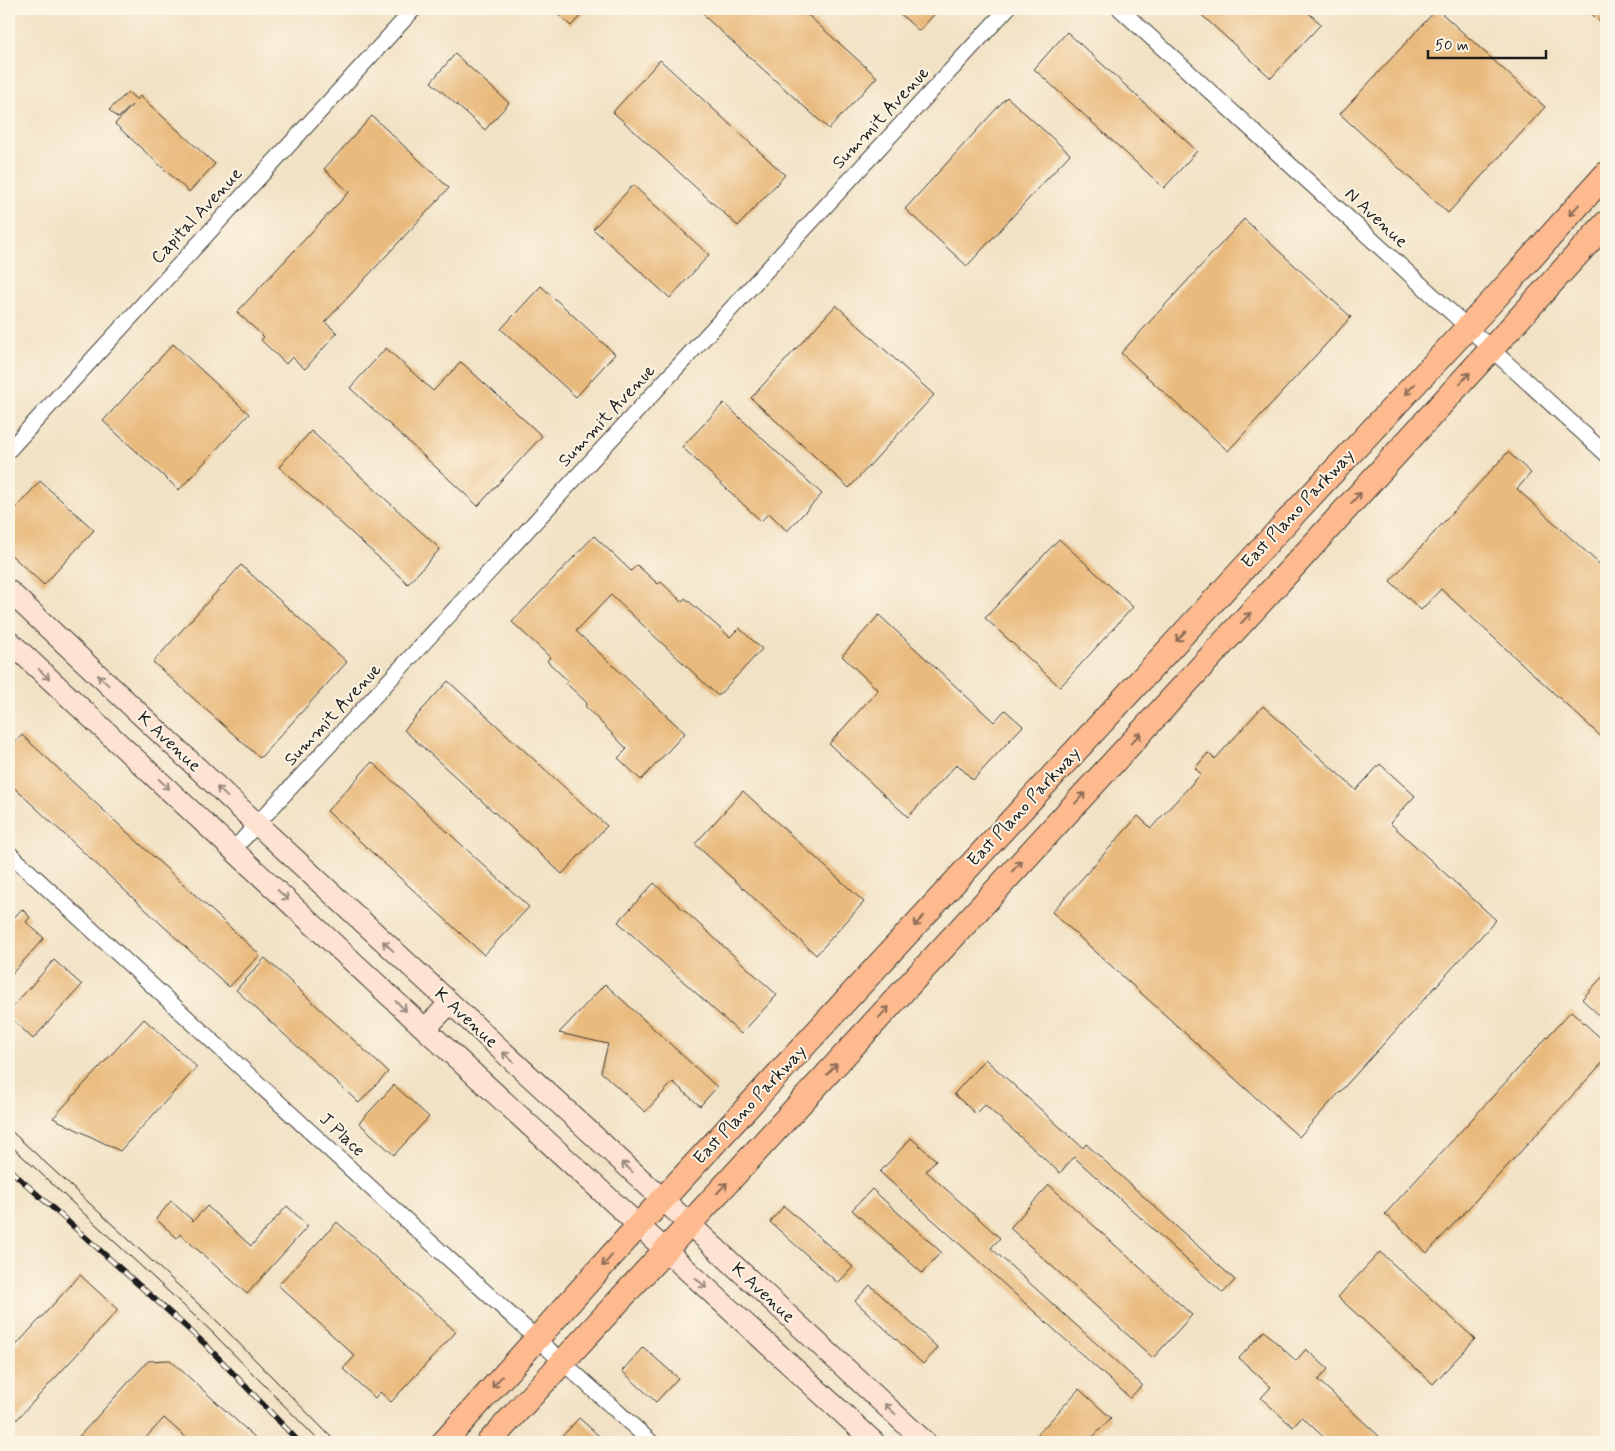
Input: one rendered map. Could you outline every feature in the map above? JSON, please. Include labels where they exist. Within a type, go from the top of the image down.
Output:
[{"type":"main road","name":"East Plano Parkway","points":[[444,1442],[639,1225],[1606,174]]},
{"type":"main road","name":"East Plano Parkway","points":[[489,1442],[989,896],[1304,556],[1606,223]]},
{"type":"main road","points":[[1278,531],[1304,556]]},
{"type":"main road","name":"K Avenue","points":[[9,591],[258,825],[925,1442]]},
{"type":"main road","name":"K Avenue","points":[[9,641],[425,1029],[874,1442]]},
{"type":"main road","points":[[1077,749],[1103,774]]},
{"type":"main road","points":[[951,886],[989,896]]},
{"type":"main road","points":[[425,1029],[450,1003]]},
{"type":"main road","points":[[836,1012],[851,1048]]},
{"type":"street","name":"Capital Avenue","points":[[9,450],[414,9]]},
{"type":"street","name":"Summit Avenue","points":[[234,849],[1007,9]]},
{"type":"street","name":"N Avenue","points":[[1120,9],[1606,454]]},
{"type":"street","name":"J Place","points":[[9,853],[651,1442]]},
{"type":"building","points":[[552,9],[587,9],[571,26]]},
{"type":"building","points":[[708,9],[801,9],[877,77],[829,129],[703,15]]},
{"type":"building","points":[[895,9],[939,9],[919,31]]},
{"type":"building","points":[[1195,9],[1304,9],[1321,24],[1271,78]]},
{"type":"building","points":[[1437,9],[1545,107],[1448,213],[1340,114]]},
{"type":"building","points":[[1586,9],[1606,9],[1606,27],[1604,25]]},
{"type":"building","points":[[1067,32],[1197,151],[1164,188],[1034,69]]},
{"type":"building","points":[[455,54],[509,103],[485,130],[431,82]]},
{"type":"building","points":[[660,60],[785,175],[738,226],[613,112]]},
{"type":"building","points":[[128,92],[137,100],[140,96],[215,164],[189,192],[115,124],[132,105],[118,118],[109,110]]},
{"type":"building","points":[[1007,97],[1070,154],[967,266],[905,209]]},
{"type":"building","points":[[372,116],[449,188],[325,322],[337,333],[305,369],[292,357],[286,364],[261,340],[264,337],[237,312],[349,192],[324,169]]},
{"type":"building","points":[[633,185],[709,255],[670,298],[593,229]]},
{"type":"building","points":[[1244,219],[1351,317],[1228,451],[1121,353]]},
{"type":"building","points":[[541,286],[615,354],[576,397],[501,329]]},
{"type":"building","points":[[836,305],[934,395],[849,488],[751,398]]},
{"type":"building","points":[[173,344],[249,414],[179,490],[103,421]]},
{"type":"building","points":[[386,348],[433,391],[461,362],[542,436],[478,506],[350,388]]},
{"type":"building","points":[[724,403],[822,494],[787,531],[769,513],[761,521],[682,447]]},
{"type":"building","points":[[311,431],[440,549],[408,584],[279,467]]},
{"type":"building","points":[[1508,452],[1531,473],[1517,489],[1606,570],[1606,741],[1441,589],[1421,610],[1390,581]]},
{"type":"building","points":[[40,481],[94,530],[44,585],[9,553],[9,516]]},
{"type":"building","points":[[594,536],[631,571],[637,565],[658,584],[661,582],[682,602],[685,598],[730,637],[739,628],[762,649],[718,696],[611,595],[576,631],[685,733],[641,780],[618,758],[627,749],[585,706],[587,703],[547,661],[550,657],[512,622]]},
{"type":"building","points":[[1059,539],[1133,607],[1060,687],[985,618]]},
{"type":"building","points":[[241,565],[347,662],[260,758],[153,662]]},
{"type":"building","points":[[879,615],[994,722],[1005,710],[1023,726],[973,780],[957,764],[908,817],[829,744],[878,690],[842,656]]},
{"type":"building","points":[[448,681],[607,826],[562,874],[404,730]]},
{"type":"building","points":[[1263,706],[1356,790],[1380,764],[1415,796],[1390,823],[1496,920],[1299,1137],[1052,912],[1138,816],[1151,828],[1201,774],[1195,768],[1208,753],[1215,759]]},
{"type":"building","points":[[22,735],[260,955],[229,987],[9,783],[9,749]]},
{"type":"building","points":[[372,762],[529,907],[484,955],[327,811]]},
{"type":"building","points":[[743,791],[864,902],[816,955],[695,844]]},
{"type":"building","points":[[654,883],[777,995],[741,1034],[618,922]]},
{"type":"building","points":[[22,909],[30,917],[26,922],[44,938],[9,977],[9,923]]},
{"type":"building","points":[[265,958],[388,1072],[359,1103],[236,990]]},
{"type":"building","points":[[54,960],[82,985],[33,1039],[9,1016],[9,1011]]},
{"type":"building","points":[[1606,973],[1606,1022],[1582,999]]},
{"type":"building","points":[[605,984],[717,1087],[700,1106],[673,1082],[645,1112],[601,1072],[608,1044],[559,1033]]},
{"type":"building","points":[[1571,1011],[1606,1043],[1606,1059],[1427,1253],[1385,1214]]},
{"type":"building","points":[[144,1019],[197,1067],[120,1151],[53,1118]]},
{"type":"building","points":[[985,1059],[1083,1148],[1086,1144],[1235,1280],[1223,1293],[1074,1157],[1060,1173],[985,1105],[976,1114],[954,1094]]},
{"type":"building","points":[[394,1085],[429,1117],[394,1155],[359,1123]]},
{"type":"building","points":[[911,1138],[936,1160],[926,1171],[1000,1238],[991,1248],[1142,1385],[1130,1398],[880,1172]]},
{"type":"building","points":[[1049,1185],[1192,1315],[1153,1358],[1010,1228]]},
{"type":"building","points":[[872,1189],[941,1252],[922,1273],[852,1210]]},
{"type":"building","points":[[171,1201],[193,1221],[207,1206],[251,1246],[287,1206],[308,1226],[247,1294],[180,1234],[177,1238],[156,1219]]},
{"type":"building","points":[[784,1206],[853,1267],[838,1283],[770,1222]]},
{"type":"building","points":[[337,1222],[456,1332],[391,1402],[380,1392],[375,1398],[343,1369],[355,1356],[278,1285]]},
{"type":"building","points":[[1380,1252],[1475,1339],[1433,1384],[1338,1297]]},
{"type":"building","points":[[80,1275],[118,1310],[9,1428],[9,1353]]},
{"type":"building","points":[[870,1285],[938,1348],[923,1364],[855,1301]]},
{"type":"building","points":[[1264,1331],[1296,1361],[1306,1349],[1328,1369],[1318,1380],[1380,1437],[1376,1442],[1329,1442],[1302,1417],[1293,1427],[1261,1398],[1271,1387],[1239,1358]]},
{"type":"building","points":[[643,1347],[678,1378],[656,1402],[622,1371]]},
{"type":"building","points":[[170,1360],[260,1442],[191,1442],[164,1418],[142,1442],[74,1442],[148,1361]]},
{"type":"building","points":[[1079,1389],[1111,1418],[1088,1442],[1031,1442]]},
{"type":"building","points":[[579,1418],[606,1442],[557,1442]]},
{"type":"tram line","points":[[9,1129],[218,1322],[336,1442]]},
{"type":"tram line","points":[[9,1144],[210,1330],[320,1442]]},
{"type":"railway","points":[[9,1169],[205,1344],[299,1442]]}]
